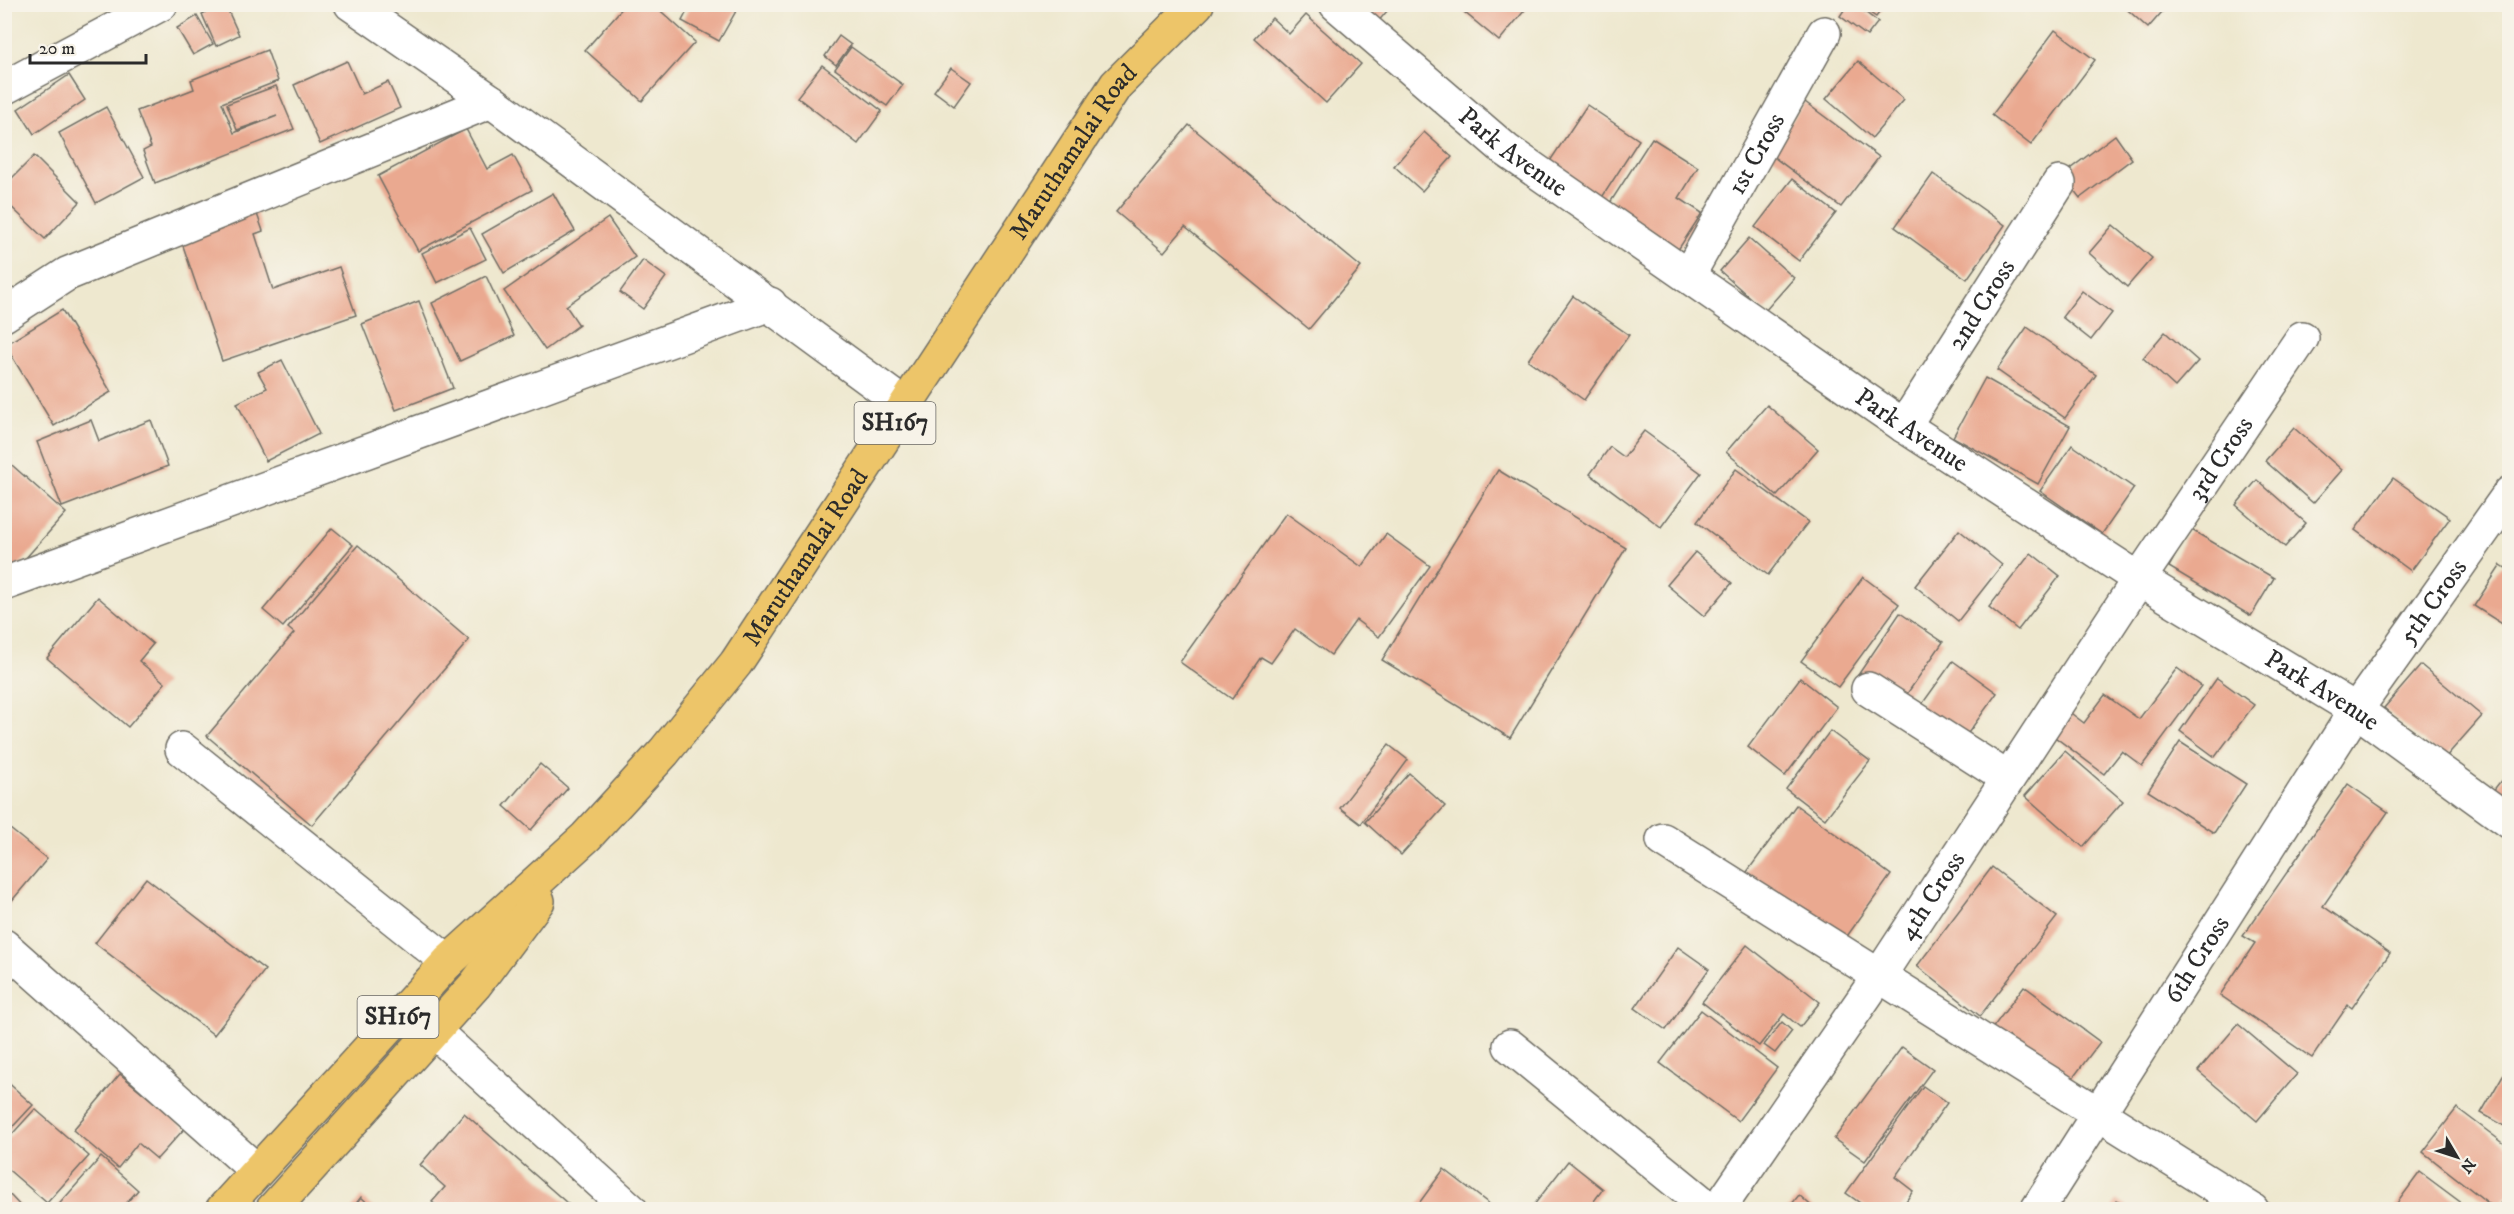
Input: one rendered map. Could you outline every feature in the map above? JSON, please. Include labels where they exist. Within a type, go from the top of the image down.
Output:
[{"type":"main road","name":"Maruthamalai Road","points":[[222,1209],[448,962],[586,837],[664,752],[735,663],[1116,85],[1197,4]]},
{"type":"main road","name":"Maruthamalai Road","points":[[272,1209],[475,985],[586,837]]},
{"type":"street","points":[[4,88],[161,4]]},
{"type":"street","points":[[351,4],[491,101],[906,406]]},
{"type":"street","name":"Park Avenue","points":[[1336,4],[1506,150],[1904,426],[2139,579],[2356,710],[2510,822]]},
{"type":"street","name":"1st Cross","points":[[1688,276],[1824,33]]},
{"type":"street","points":[[4,315],[67,274],[491,101]]},
{"type":"street","name":"2nd Cross","points":[[1904,426],[2059,183]]},
{"type":"street","points":[[4,584],[770,304]]},
{"type":"street","name":"3rd Cross","points":[[2139,579],[2302,338]]},
{"type":"street","name":"5th Cross","points":[[2356,710],[2510,493]]},
{"type":"street","name":"4th Cross","points":[[1718,1209],[1879,976],[2139,579]]},
{"type":"street","points":[[1868,689],[2007,778]]},
{"type":"street","name":"6th Cross","points":[[2037,1209],[2356,710]]},
{"type":"street","points":[[182,749],[448,962]]},
{"type":"street","points":[[1663,840],[2252,1209]]},
{"type":"street","points":[[4,946],[256,1170]]},
{"type":"street","points":[[434,1031],[632,1209]]},
{"type":"street","points":[[1510,1046],[1711,1209]]},
{"type":"building","points":[[225,4],[239,35],[216,46],[202,14]]},
{"type":"building","points":[[626,4],[653,4],[695,42],[642,101],[585,50]]},
{"type":"building","points":[[691,4],[740,4],[719,41],[682,21]]},
{"type":"building","points":[[1355,4],[1393,4],[1377,23]]},
{"type":"building","points":[[1460,4],[1530,4],[1499,41],[1458,7]]},
{"type":"building","points":[[1848,4],[1854,4],[1878,22],[1867,36],[1840,16]]},
{"type":"building","points":[[2121,4],[2169,4],[2148,28]]},
{"type":"building","points":[[1859,5],[1885,5],[1876,17]]},
{"type":"building","points":[[1306,15],[1361,64],[1326,103],[1254,38],[1272,18],[1289,34]]},
{"type":"building","points":[[197,16],[213,44],[193,55],[177,28]]},
{"type":"building","points":[[2055,30],[2095,60],[2031,145],[1992,115]]},
{"type":"building","points":[[839,36],[851,45],[836,65],[825,56]]},
{"type":"building","points":[[851,47],[903,85],[887,106],[835,69]]},
{"type":"building","points":[[267,50],[278,81],[222,103],[234,133],[277,116],[237,130],[227,104],[276,86],[294,129],[155,183],[143,151],[151,147],[137,111],[194,89],[191,80]]},
{"type":"building","points":[[347,61],[362,94],[388,82],[400,108],[320,144],[294,85]]},
{"type":"building","points":[[1858,61],[1904,100],[1872,138],[1826,99]]},
{"type":"building","points":[[822,65],[882,111],[858,144],[797,97]]},
{"type":"building","points":[[951,68],[971,82],[954,106],[934,91]]},
{"type":"building","points":[[69,75],[85,100],[34,134],[18,109]]},
{"type":"building","points":[[1805,102],[1879,157],[1841,207],[1767,152]]},
{"type":"building","points":[[1587,105],[1639,140],[1601,199],[1548,164]]},
{"type":"building","points":[[106,107],[144,177],[96,203],[59,133]]},
{"type":"building","points":[[1189,125],[1361,267],[1309,329],[1185,227],[1164,252],[1116,212]]},
{"type":"building","points":[[466,129],[487,169],[513,155],[532,190],[418,251],[378,176]]},
{"type":"building","points":[[1424,132],[1452,157],[1422,191],[1394,166]]},
{"type":"building","points":[[2115,135],[2132,159],[2080,198],[2062,175]]},
{"type":"building","points":[[1652,138],[1698,167],[1679,198],[1702,213],[1674,256],[1604,212]]},
{"type":"building","points":[[34,156],[80,202],[45,239],[4,200],[4,186]]},
{"type":"building","points":[[1933,174],[2005,225],[1967,279],[1895,227]]},
{"type":"building","points":[[1792,179],[1836,213],[1799,261],[1755,227]]},
{"type":"building","points":[[553,193],[575,231],[504,273],[482,234]]},
{"type":"building","points":[[256,211],[263,231],[255,234],[273,290],[339,267],[356,315],[222,361],[180,237]]},
{"type":"building","points":[[608,218],[635,257],[566,306],[579,325],[545,350],[504,291]]},
{"type":"building","points":[[2113,225],[2152,258],[2127,287],[2089,253]]},
{"type":"building","points":[[470,228],[486,259],[437,283],[422,253]]},
{"type":"building","points":[[1749,238],[1794,278],[1765,311],[1720,271]]},
{"type":"building","points":[[643,260],[666,277],[643,309],[620,292]]},
{"type":"building","points":[[486,276],[514,336],[460,361],[432,303]]},
{"type":"building","points":[[2082,291],[2112,313],[2091,340],[2062,317]]},
{"type":"building","points":[[1573,296],[1629,335],[1584,400],[1528,360]]},
{"type":"building","points":[[419,301],[453,388],[396,410],[362,324]]},
{"type":"building","points":[[62,310],[111,392],[54,426],[5,345]]},
{"type":"building","points":[[2027,327],[2096,375],[2065,418],[1997,370]]},
{"type":"building","points":[[2165,332],[2198,361],[2175,387],[2143,358]]},
{"type":"building","points":[[282,360],[319,434],[266,461],[237,403],[267,388],[258,372]]},
{"type":"building","points":[[1985,378],[2070,426],[2038,484],[1953,437]]},
{"type":"building","points":[[1767,405],[1818,449],[1777,496],[1726,452]]},
{"type":"building","points":[[91,420],[99,441],[151,420],[168,466],[62,507],[37,442]]},
{"type":"building","points":[[2294,428],[2342,470],[2313,503],[2265,461]]},
{"type":"building","points":[[1644,431],[1701,473],[1661,527],[1590,474],[1610,447],[1624,457]]},
{"type":"building","points":[[2072,445],[2134,488],[2102,534],[2040,491]]},
{"type":"building","points":[[4,458],[66,513],[16,569],[4,560]]},
{"type":"building","points":[[1736,469],[1808,522],[1768,575],[1697,522]]},
{"type":"building","points":[[1498,470],[1626,548],[1510,738],[1382,660]]},
{"type":"building","points":[[2393,478],[2450,518],[2411,571],[2355,530]]},
{"type":"building","points":[[2257,480],[2306,523],[2285,547],[2236,505]]},
{"type":"building","points":[[1286,513],[1362,567],[1386,534],[1430,566],[1379,637],[1356,620],[1331,655],[1295,629],[1271,663],[1261,657],[1232,699],[1180,662]]},
{"type":"building","points":[[332,528],[353,545],[283,627],[263,610]]},
{"type":"building","points":[[2190,529],[2274,578],[2251,616],[2169,567]]},
{"type":"building","points":[[1959,530],[2002,565],[1958,621],[1915,586]]},
{"type":"building","points":[[358,545],[469,640],[312,825],[207,736],[294,633],[288,628]]},
{"type":"building","points":[[1695,552],[1732,583],[1704,616],[1667,585]]},
{"type":"building","points":[[2031,553],[2060,576],[2018,630],[1989,607]]},
{"type":"building","points":[[2501,565],[2510,571],[2510,629],[2474,606]]},
{"type":"building","points":[[1863,577],[1899,604],[1838,687],[1801,661]]},
{"type":"building","points":[[98,597],[153,644],[139,661],[165,683],[128,727],[47,658]]},
{"type":"building","points":[[1900,613],[1943,642],[1900,704],[1858,675]]},
{"type":"building","points":[[1953,661],[1997,693],[1961,743],[1917,711]]},
{"type":"building","points":[[2421,665],[2482,716],[2444,759],[2384,708]]},
{"type":"building","points":[[2177,668],[2201,686],[2142,766],[2122,751],[2104,774],[2051,734],[2068,711],[2084,723],[2105,695],[2139,719]]},
{"type":"building","points":[[1800,678],[1837,707],[1785,776],[1748,747]]},
{"type":"building","points":[[2217,678],[2254,705],[2215,757],[2180,731]]},
{"type":"building","points":[[1830,731],[1870,761],[1825,819],[1786,789]]},
{"type":"building","points":[[2180,742],[2246,784],[2214,833],[2148,791]]},
{"type":"building","points":[[1389,745],[1408,760],[1361,824],[1340,808]]},
{"type":"building","points":[[2065,751],[2123,801],[2083,847],[2025,796]]},
{"type":"building","points":[[540,764],[568,788],[531,830],[504,806]]},
{"type":"building","points":[[2510,769],[2510,820],[2485,801]]},
{"type":"building","points":[[1409,773],[1445,806],[1401,855],[1365,822]]},
{"type":"building","points":[[2348,784],[2388,812],[2323,906],[2390,953],[2352,1008],[2348,1005],[2312,1058],[2220,995],[2255,943],[2243,936]]},
{"type":"building","points":[[1796,805],[1891,875],[1840,946],[1744,876]]},
{"type":"building","points":[[4,824],[47,859],[4,910]]},
{"type":"building","points":[[1992,867],[2057,917],[1980,1016],[1917,966]]},
{"type":"building","points":[[146,878],[265,970],[214,1035],[95,943]]},
{"type":"building","points":[[1747,945],[1820,1002],[1800,1027],[1784,1014],[1759,1046],[1702,1002]]},
{"type":"building","points":[[1678,947],[1709,969],[1666,1030],[1635,1008]]},
{"type":"building","points":[[2024,986],[2100,1042],[2066,1087],[1991,1030]]},
{"type":"building","points":[[1701,1010],[1777,1068],[1738,1121],[1660,1063]]},
{"type":"building","points":[[1782,1022],[1792,1031],[1775,1053],[1764,1045]]},
{"type":"building","points":[[2238,1024],[2297,1074],[2257,1121],[2198,1071]]},
{"type":"building","points":[[1902,1047],[1933,1069],[1865,1161],[1834,1139]]},
{"type":"building","points":[[120,1074],[185,1128],[157,1159],[138,1143],[118,1168],[73,1130]]},
{"type":"building","points":[[2503,1075],[2510,1079],[2510,1129],[2481,1113]]},
{"type":"building","points":[[4,1079],[33,1105],[4,1136]]},
{"type":"building","points":[[1923,1086],[1947,1103],[1895,1177],[1913,1191],[1900,1210],[1870,1210],[1846,1193]]},
{"type":"building","points":[[2457,1108],[2510,1148],[2510,1192],[2496,1209],[2423,1152]]},
{"type":"building","points":[[35,1109],[89,1156],[47,1203],[4,1166],[4,1143]]},
{"type":"building","points":[[464,1113],[575,1210],[442,1210],[432,1202],[445,1187],[420,1165]]},
{"type":"building","points":[[101,1157],[138,1190],[120,1210],[54,1210]]},
{"type":"building","points":[[1568,1161],[1603,1189],[1591,1205],[1597,1210],[1530,1210]]},
{"type":"building","points":[[1444,1169],[1497,1210],[1414,1210]]},
{"type":"building","points":[[2420,1172],[2471,1210],[2392,1210]]},
{"type":"building","points":[[10,1195],[24,1210],[4,1210],[4,1200]]},
{"type":"building","points":[[1799,1195],[1816,1210],[1787,1210]]},
{"type":"building","points":[[361,1197],[375,1210],[351,1210]]},
{"type":"building","points":[[2117,1200],[2132,1210],[2111,1210]]}]
